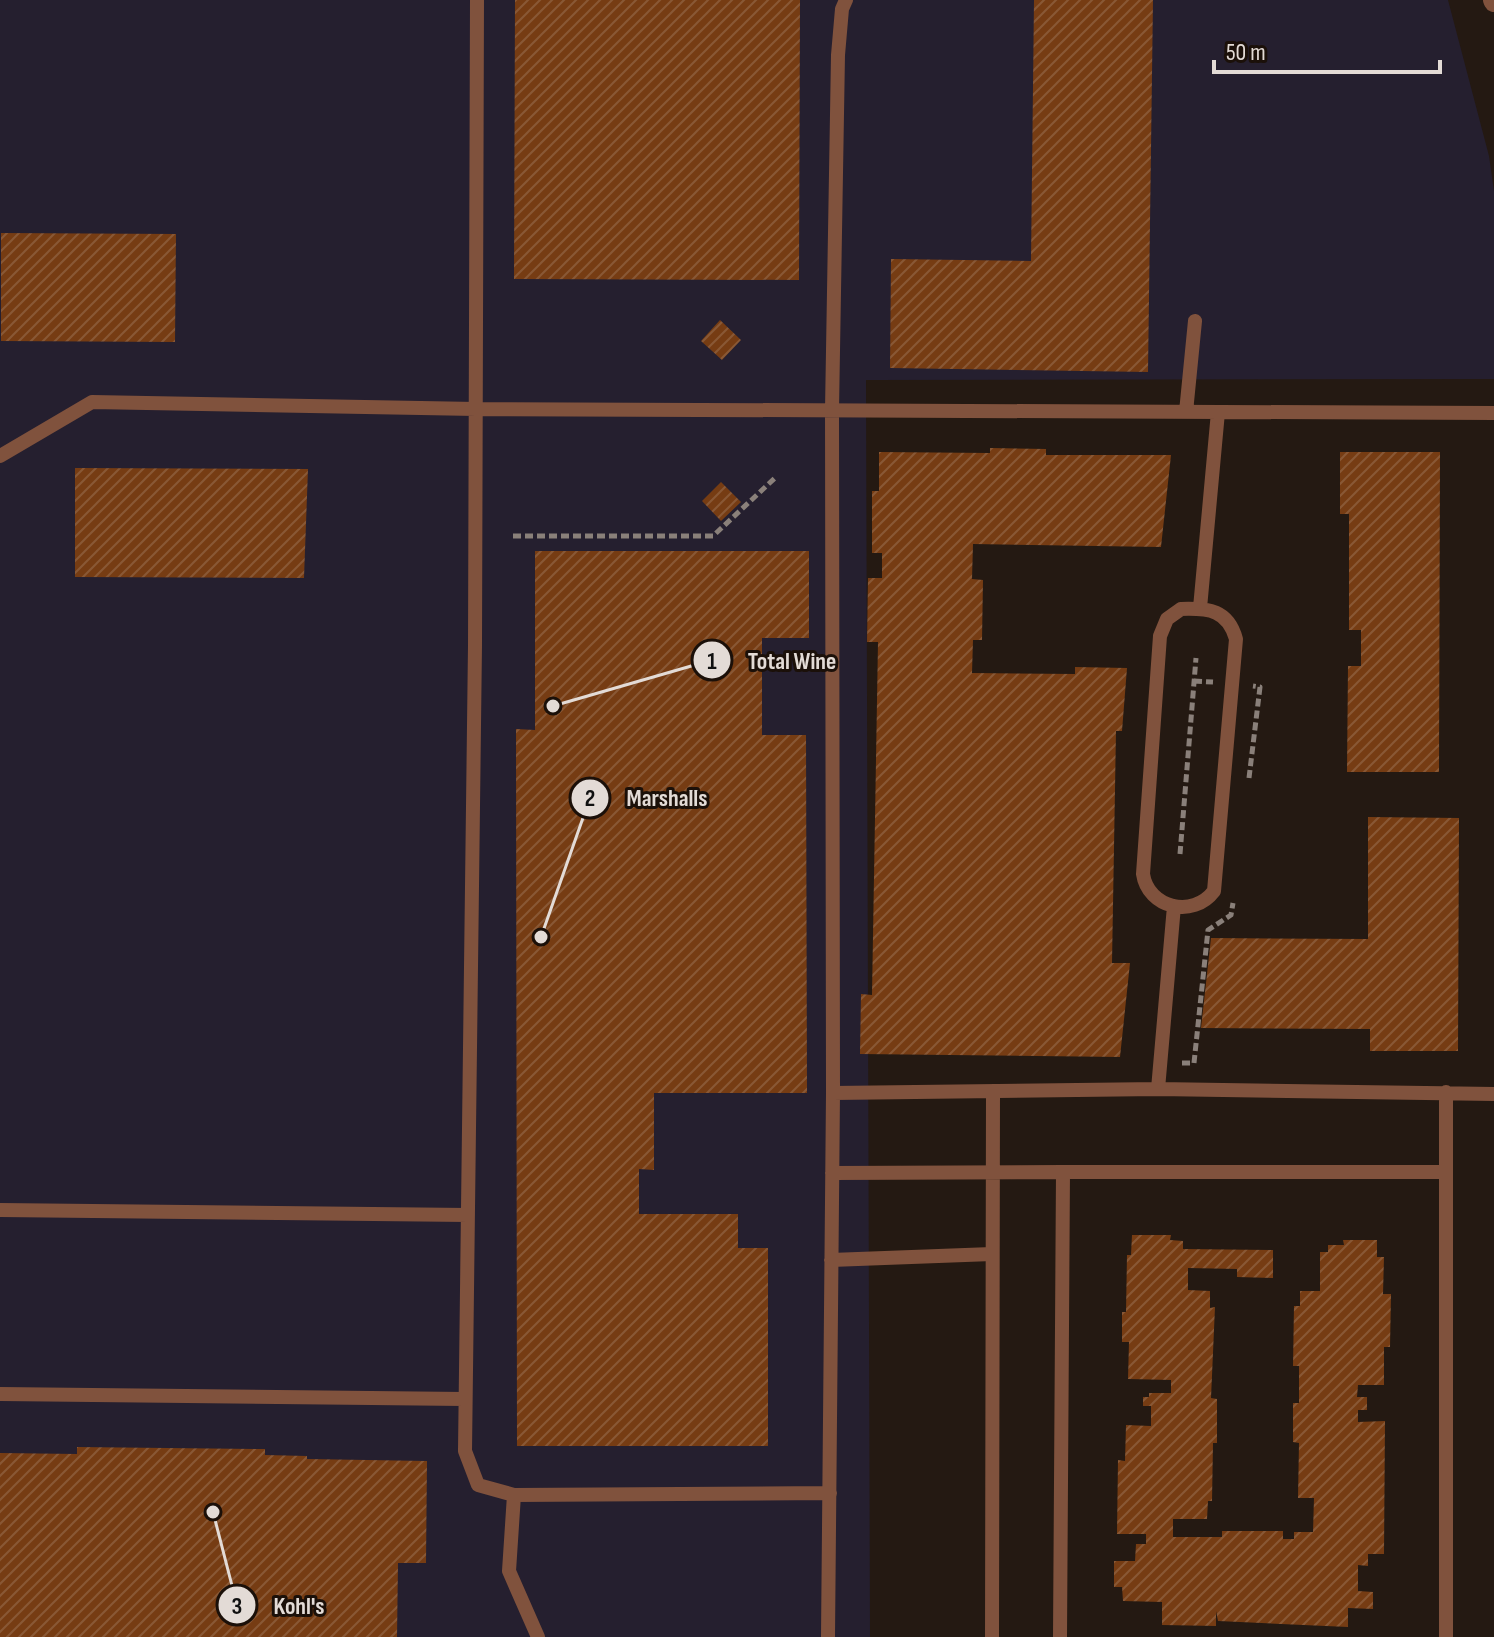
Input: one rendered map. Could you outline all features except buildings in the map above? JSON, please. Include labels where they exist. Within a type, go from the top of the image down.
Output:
[{"type":"lane","points":[[477,0],[465,1451],[478,1485],[514,1495],[830,1493]]},
{"type":"lane","points":[[828,1637],[833,1093],[832,410],[838,55],[842,9],[846,0]]},
{"type":"lane","points":[[1186,412],[1195,321]]},
{"type":"lane","points":[[0,456],[92,402],[476,409],[1494,413]]},
{"type":"lane","points":[[1200,608],[1218,412]]},
{"type":"lane","points":[[1200,608],[1218,612],[1232,624],[1236,639],[1234,669],[1214,891],[1203,903],[1174,906],[1156,901],[1145,888],[1143,874],[1160,636],[1175,611],[1200,608]]},
{"type":"lane","points":[[1158,1089],[1174,906]]},
{"type":"lane","points":[[833,1093],[1158,1089],[1494,1094]]},
{"type":"lane","points":[[992,1637],[993,1091]]},
{"type":"lane","points":[[1446,1092],[1446,1637]]},
{"type":"lane","points":[[1060,1637],[1063,1172]]},
{"type":"lane","points":[[832,1173],[1446,1172]]},
{"type":"lane","points":[[0,1210],[468,1215]]},
{"type":"lane","points":[[831,1260],[992,1254]]},
{"type":"lane","points":[[0,1394],[464,1399]]},
{"type":"lane","points":[[514,1495],[509,1571],[538,1637]]},
{"type":"path","points":[[513,536],[713,536],[776,477]]},
{"type":"path","points":[[1180,854],[1196,658]]},
{"type":"path","points":[[1194,681],[1216,682]]},
{"type":"path","points":[[1182,834],[1191,834]]},
{"type":"shaded area","points":[[0,0],[1448,0],[1489,156],[1494,191],[1494,379],[866,380],[870,1637],[0,1637]]},
{"type":"place","name":"Total Wine","points":[[553,706]]},
{"type":"place","name":"Marshalls","points":[[541,937]]},
{"type":"place","name":"Kohl's","points":[[213,1512]]}]
